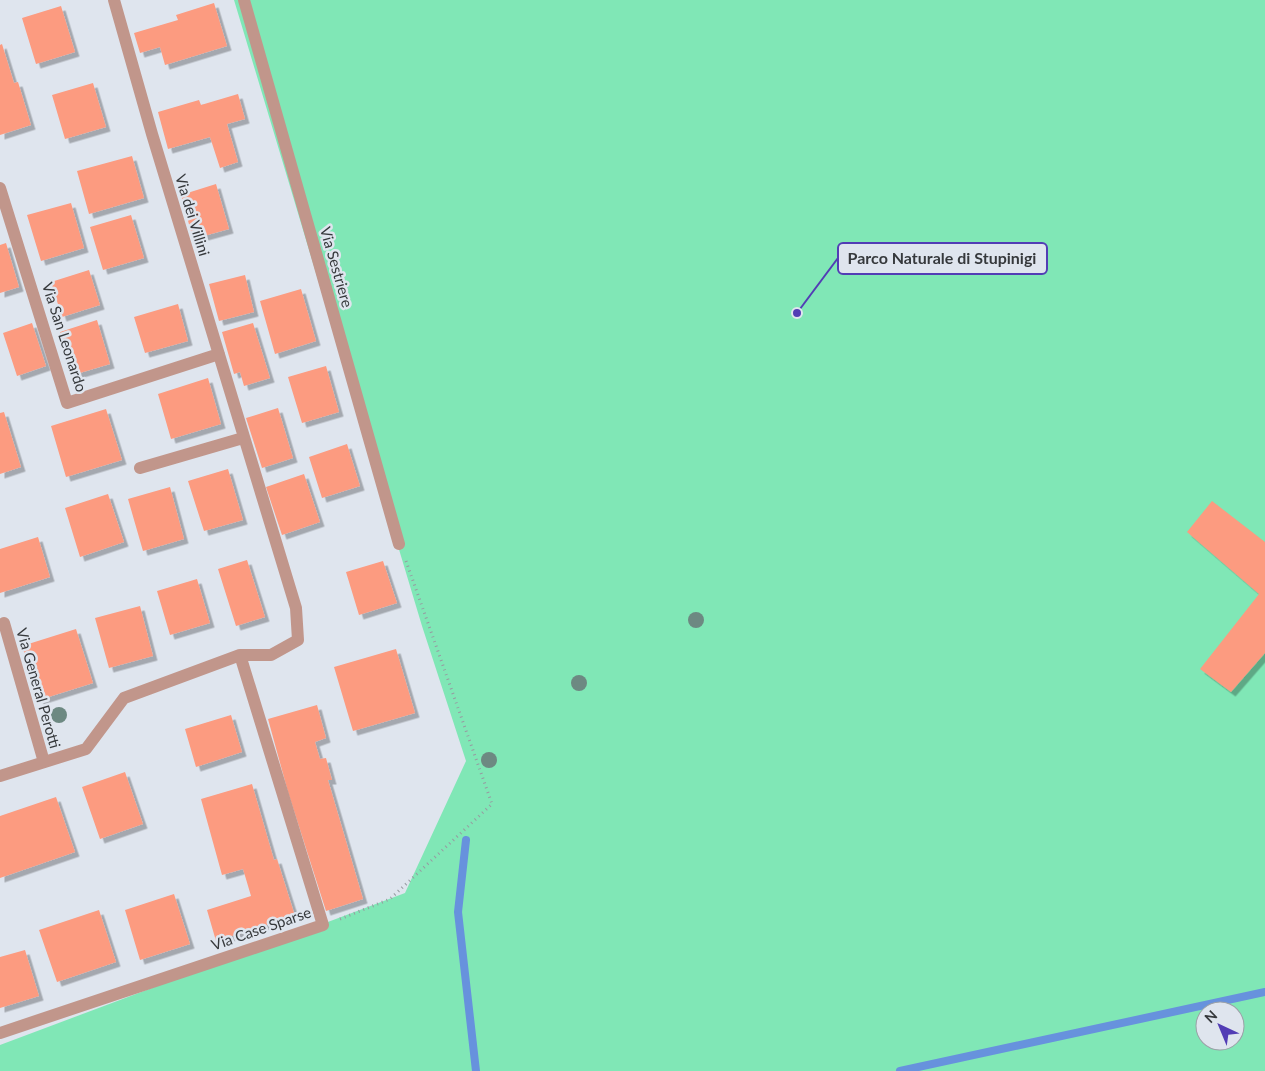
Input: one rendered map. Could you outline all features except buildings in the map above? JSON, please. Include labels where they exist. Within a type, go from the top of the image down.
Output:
[{"type":"street","name":"Via dei Villini","points":[[114,0],[154,142],[296,608],[298,640],[270,655]]},
{"type":"street","name":"Via Sestriere","points":[[244,0],[400,544]]},
{"type":"street","name":"Via San Leonardo","points":[[0,188],[67,403],[219,354]]},
{"type":"street","points":[[140,468],[243,438]]},
{"type":"street","name":"Via General Perotti","points":[[4,623],[44,762]]},
{"type":"street","name":"Via General Perotti","points":[[0,776],[86,749],[124,698],[240,655],[270,655]]},
{"type":"street","name":"Via Case Sparse","points":[[0,1033],[323,925],[240,655]]},
{"type":"path","points":[[323,925],[390,899],[492,804],[400,544]]},
{"type":"green space","points":[[234,0],[1265,0],[1265,1071],[0,1071],[0,1045],[405,893],[466,761],[422,626]]},
{"type":"waterway","points":[[466,840],[458,912],[476,1071]]},
{"type":"waterway","points":[[900,1071],[1265,992]]},
{"type":"place","name":"Parco Naturale di Stupinigi","points":[[797,313]]}]
